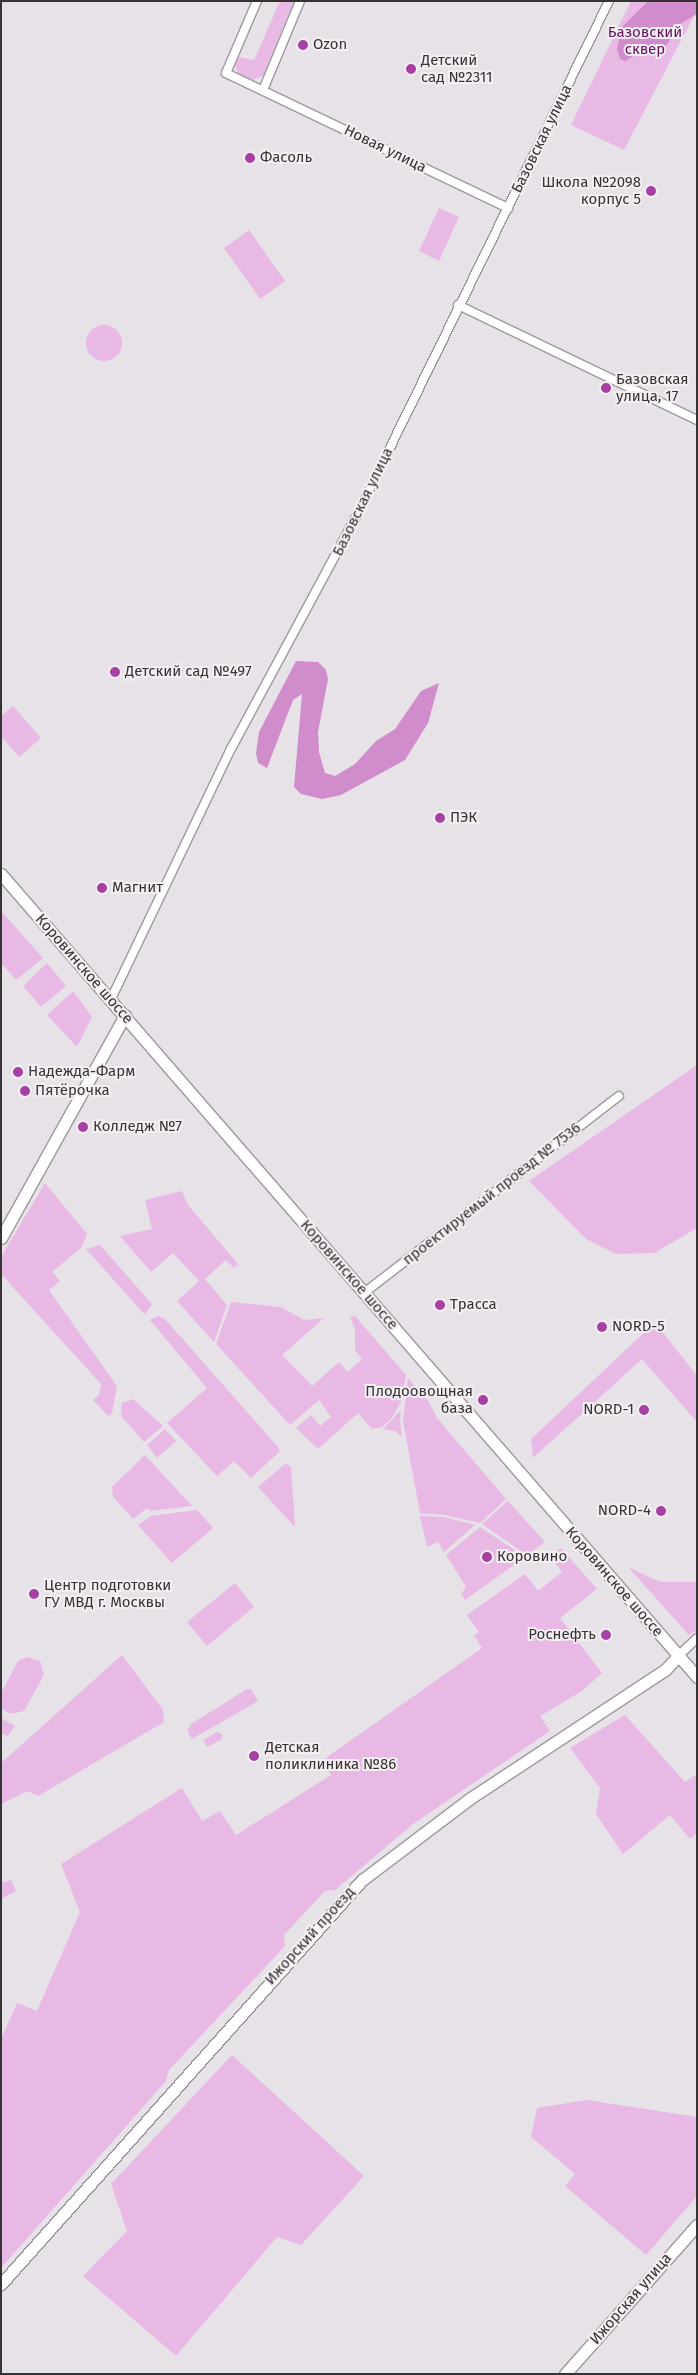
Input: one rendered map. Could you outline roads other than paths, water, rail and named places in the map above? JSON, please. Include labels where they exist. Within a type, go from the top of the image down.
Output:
[{"type":"street","name":"Новая улица","points":[[257,1],[226,73],[508,208]]},
{"type":"street","points":[[263,90],[300,1]]},
{"type":"street","name":"Базовская улица","points":[[111,999],[232,747],[332,564],[609,1]]},
{"type":"street","points":[[458,305],[697,420]]},
{"type":"street","name":"Коровинское шоссе","points":[[1,874],[697,1677]]},
{"type":"street","points":[[1,1238],[125,1015]]},
{"type":"street","name":"проектируемый проезд № 7536","points":[[364,1293],[619,1096]]},
{"type":"street","points":[[678,1656],[697,1638]]},
{"type":"street","name":"Ижорский проезд","points":[[1,2284],[362,1880],[468,1798],[665,1670],[678,1656]]},
{"type":"street","name":"Ижорская улица","points":[[565,2374],[697,2224]]},
{"type":"place","name":"Ozon","points":[[303,45]]},
{"type":"place","name":"Детский сад №2311","points":[[411,69]]},
{"type":"place","name":"Фасоль","points":[[250,158]]},
{"type":"place","name":"Школа №2098 корпус 5","points":[[651,191]]},
{"type":"place","name":"Базовская улица, 17","points":[[606,388]]},
{"type":"place","name":"Детский сад №497","points":[[115,672]]},
{"type":"place","name":"ПЭК","points":[[440,818]]},
{"type":"place","name":"Магнит","points":[[102,888]]},
{"type":"place","name":"Надежда-Фарм","points":[[18,1072]]},
{"type":"place","name":"Пятёрочка","points":[[25,1091]]},
{"type":"place","name":"Колледж №7","points":[[83,1127]]},
{"type":"place","name":"Трасса","points":[[440,1305]]},
{"type":"place","name":"NORD-5","points":[[602,1327]]},
{"type":"place","name":"Плодоовощная база","points":[[483,1400]]},
{"type":"place","name":"NORD-1","points":[[644,1410]]},
{"type":"place","name":"NORD-4","points":[[661,1511]]},
{"type":"place","name":"Коровино","points":[[487,1557]]},
{"type":"place","name":"Центр подготовки ГУ МВД г. Москвы","points":[[34,1594]]},
{"type":"place","name":"Роснефть","points":[[606,1635]]},
{"type":"place","name":"Детская поликлиника №86","points":[[254,1756]]},
{"type":"park label","name":"Базовский сквер","points":[[645,40]]}]
